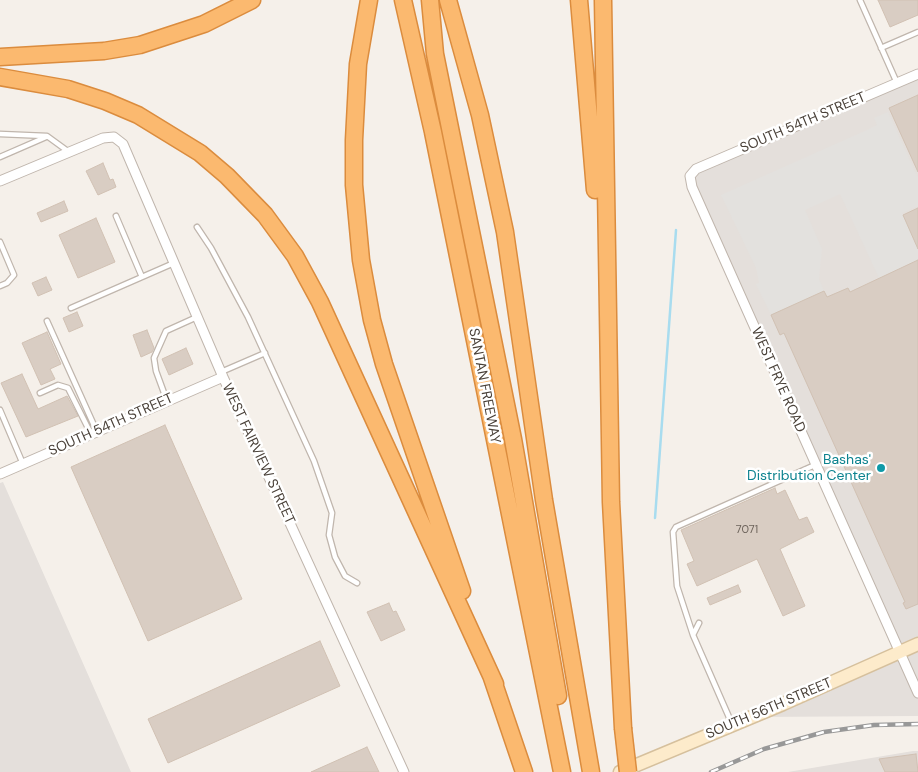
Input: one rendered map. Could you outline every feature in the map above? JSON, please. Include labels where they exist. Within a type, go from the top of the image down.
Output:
[{"type":"highway","points":[[0,57],[97,51],[140,45],[198,27],[252,0]]},
{"type":"highway","name":"SANTAN FREEWAY","points":[[403,0],[433,132],[561,744],[562,772]]},
{"type":"highway","points":[[430,0],[513,439],[561,744],[569,772]]},
{"type":"highway","points":[[440,0],[440,53],[535,502],[566,633]]},
{"type":"highway","points":[[448,0],[473,86],[500,202],[566,633],[591,772]]},
{"type":"highway","points":[[579,0],[599,232],[607,290]]},
{"type":"highway","points":[[602,0],[612,548],[628,772]]},
{"type":"highway","points":[[367,8],[355,94],[354,163],[359,246],[368,298],[382,357],[398,408],[522,766]]},
{"type":"highway","points":[[0,77],[51,85],[87,94],[147,120],[187,143],[213,163],[265,215],[295,256],[316,294],[495,684]]},
{"type":"main road","name":"SOUTH 56TH STREET","points":[[620,772],[733,726],[918,644]]},
{"type":"street","name":"SOUTH 54TH STREET","points":[[690,176],[696,169],[918,74]]},
{"type":"street","name":"WEST FAIRVIEW STREET","points":[[69,152],[103,138],[114,137],[123,144],[222,374],[404,772]]},
{"type":"street","points":[[0,181],[69,152]]},
{"type":"street","name":"WEST FRYE ROAD","points":[[690,176],[692,187],[918,693]]},
{"type":"street","name":"SOUTH 54TH STREET","points":[[0,474],[167,401],[222,374]]},
{"type":"lane","points":[[860,0],[896,83]]},
{"type":"lane","points":[[881,48],[918,32]]},
{"type":"lane","points":[[0,134],[47,136],[69,152]]},
{"type":"lane","points":[[0,157],[47,136]]},
{"type":"lane","points":[[116,216],[142,277]]},
{"type":"lane","points":[[197,227],[211,248],[265,353],[314,461],[332,512],[329,535],[335,557],[345,576],[357,582]]},
{"type":"lane","points":[[0,243],[14,274],[6,283],[0,286]]},
{"type":"lane","points":[[71,308],[174,263]]},
{"type":"lane","points":[[167,401],[156,371],[154,358],[166,331],[197,316]]},
{"type":"lane","points":[[47,321],[94,433]]},
{"type":"lane","points":[[222,374],[265,353]]},
{"type":"lane","points":[[40,393],[58,385],[68,388],[94,433]]},
{"type":"lane","points":[[0,410],[23,464]]},
{"type":"lane","points":[[733,726],[693,635],[677,586],[673,532],[676,527],[816,465]]},
{"type":"lane","points":[[693,635],[699,622]]},
{"type":"shaded area","points":[[918,74],[918,716],[752,717],[899,653],[692,187],[696,169]]},
{"type":"shaded area","points":[[888,112],[918,178],[918,206],[902,213],[918,248],[918,261],[879,278],[840,194],[805,210],[822,249],[819,279],[824,291],[771,315],[756,284],[759,283],[756,268],[721,195],[867,130],[877,125],[874,118]]},
{"type":"shaded area","points":[[3,482],[131,772],[0,772],[0,483]]},
{"type":"shaded area","points":[[918,751],[918,772],[788,772]]},
{"type":"building","points":[[878,0],[918,0],[918,15],[890,27]]},
{"type":"building","points":[[918,95],[918,172],[889,108]]},
{"type":"building","points":[[103,163],[110,180],[113,179],[116,187],[98,195],[86,171]]},
{"type":"building","points":[[64,201],[68,211],[41,222],[37,213]]},
{"type":"building","points":[[918,208],[918,249],[903,215]]},
{"type":"building","points":[[96,218],[115,262],[78,278],[59,235]]},
{"type":"building","name":"Bashas' Distribution Center","points":[[918,260],[918,604],[906,609],[903,603],[905,602],[784,333],[780,335],[771,315],[824,291],[827,297],[848,288],[850,292]]},
{"type":"building","points":[[46,277],[52,290],[38,296],[32,283]]},
{"type":"building","points":[[77,312],[83,326],[69,332],[63,318]]},
{"type":"building","points":[[147,330],[154,348],[152,352],[141,357],[133,335]]},
{"type":"building","points":[[47,332],[61,364],[50,369],[55,379],[41,385],[22,343]]},
{"type":"building","points":[[186,348],[193,364],[169,375],[162,359]]},
{"type":"building","points":[[22,374],[38,409],[67,396],[78,416],[26,437],[1,383]]},
{"type":"building","points":[[165,425],[242,599],[148,641],[71,467]]},
{"type":"building","points":[[775,488],[777,494],[785,490],[799,520],[807,517],[814,532],[780,549],[805,606],[783,616],[757,559],[697,586],[687,564],[694,561],[681,530]]},
{"type":"building","points":[[738,585],[741,592],[710,605],[707,598]]},
{"type":"building","points":[[389,603],[393,612],[396,611],[405,630],[381,641],[367,612]]},
{"type":"building","points":[[320,641],[340,686],[168,763],[148,719]]},
{"type":"building","points":[[367,747],[379,772],[311,772]]},
{"type":"building","points":[[916,754],[918,772],[885,772],[879,759]]},
{"type":"waterway","points":[[655,518],[676,230]]},
{"type":"railway","points":[[711,772],[764,749],[824,732],[874,725],[918,724]]},
{"type":"place","name":"Bashas' Distribution Center","points":[[881,468]]}]
